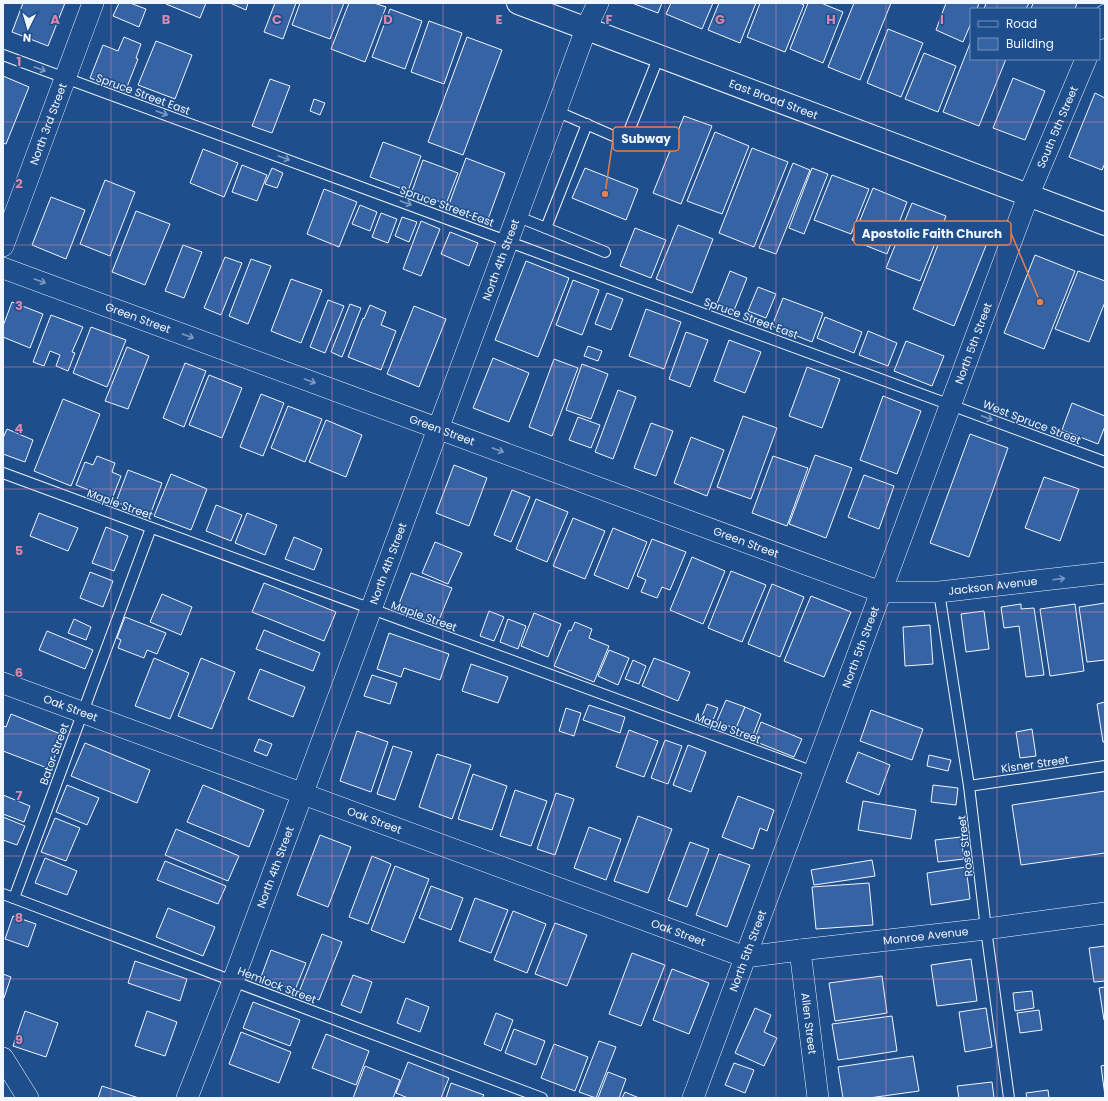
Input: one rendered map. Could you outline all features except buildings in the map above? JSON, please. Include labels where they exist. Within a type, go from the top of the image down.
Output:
[{"type":"highway","name":"East Broad Street","points":[[518,3],[1105,224]]},
{"type":"street","name":"North 3rd Street","points":[[3,246],[93,3]]},
{"type":"street","name":"North 4th Street","points":[[187,1098],[233,981],[586,29],[598,3]]},
{"type":"street","points":[[1100,27],[1105,15]]},
{"type":"street","name":"South 5th Street","points":[[1028,196],[1086,60]]},
{"type":"street","name":"North 5th Street","points":[[693,1098],[1028,196]]},
{"type":"street","name":"Green Street","points":[[3,268],[881,592]]},
{"type":"street","name":"Jackson Avenue","points":[[881,592],[939,592],[1105,573]]},
{"type":"street","name":"Oak Street","points":[[3,683],[746,957]]},
{"type":"street","name":"Monroe Avenue","points":[[746,957],[1105,914]]},
{"type":"street","name":"Allen Street","points":[[800,950],[818,1098]]},
{"type":"street","points":[[3,1058],[28,1098]]},
{"type":"lane","name":"Spruce Street East","points":[[3,55],[951,404]]},
{"type":"lane","points":[[556,110],[625,141],[659,56]]},
{"type":"lane","points":[[546,228],[587,124]]},
{"type":"lane","points":[[516,216],[605,252]]},
{"type":"lane","name":"West Spruce Street","points":[[951,404],[1105,462]]},
{"type":"lane","name":"Maple Street","points":[[3,473],[814,772]]},
{"type":"lane","name":"Bator Street","points":[[14,898],[151,528]]},
{"type":"lane","name":"Rose Street","points":[[939,592],[970,786],[986,929],[1009,1098]]},
{"type":"lane","name":"Kisner Street","points":[[970,786],[1105,766]]},
{"type":"lane","name":"Hemlock Street","points":[[3,894],[542,1098]]},
{"type":"place","name":"Subway","points":[[605,194]]},
{"type":"place","name":"Apostolic Faith Church","points":[[1040,302]]}]
